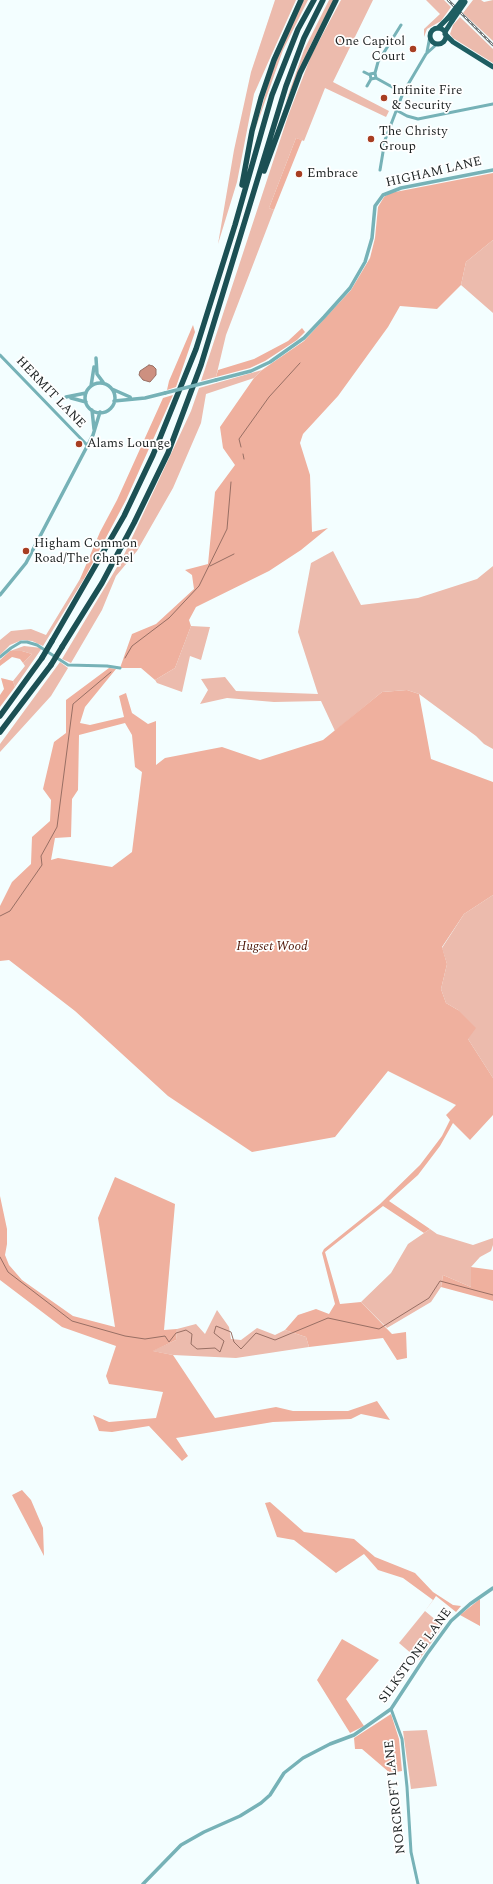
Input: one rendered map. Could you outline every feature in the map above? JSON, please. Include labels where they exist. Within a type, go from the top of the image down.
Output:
[{"type":"highway","points":[[235,225],[252,131],[261,98],[274,60],[301,0]]},
{"type":"highway","points":[[0,716],[52,642],[124,516],[153,455],[196,349],[235,225],[272,95],[295,36],[314,0]]},
{"type":"highway","points":[[0,732],[51,665],[102,582],[130,530],[168,453],[201,365],[245,225],[286,86],[304,38],[323,0]]},
{"type":"highway","points":[[245,225],[286,109],[312,48],[336,0]]},
{"type":"highway","points":[[443,42],[450,20],[465,1]]},
{"type":"highway","points":[[450,20],[433,30],[430,36],[432,41],[437,44],[443,42],[453,42]]},
{"type":"highway","points":[[438,28],[453,42],[493,67]]},
{"type":"street","points":[[376,78],[375,73],[378,62],[401,25]]},
{"type":"street","points":[[426,54],[430,36]]},
{"type":"street","points":[[380,170],[385,140],[403,92],[426,54],[437,44]]},
{"type":"street","points":[[364,72],[370,77],[376,78],[403,92]]},
{"type":"street","points":[[367,86],[370,77],[375,73]]},
{"type":"street","points":[[396,110],[407,116],[418,119],[493,104]]},
{"type":"street","name":"HIGHAM LANE","points":[[114,401],[165,393],[251,371],[270,362],[304,338],[350,288],[365,262],[372,238],[375,206],[383,195],[401,188],[493,170]]},
{"type":"street","name":"HERMIT LANE","points":[[0,355],[87,445]]},
{"type":"street","points":[[94,432],[92,410],[86,402],[86,393],[91,386],[96,358],[97,374],[100,380],[112,389],[127,396],[137,398]]},
{"type":"street","points":[[91,386],[100,383],[105,384]]},
{"type":"street","points":[[92,410],[100,412],[108,410],[114,401],[112,389]]},
{"type":"street","points":[[86,393],[66,397],[86,402]]},
{"type":"street","points":[[0,595],[26,563],[94,432],[100,412]]},
{"type":"street","points":[[0,657],[20,642],[28,642],[38,645],[68,665],[107,666],[120,668]]},
{"type":"street","name":"SILKSTONE LANE","points":[[143,1884],[181,1845],[204,1832],[240,1816],[262,1803],[270,1795],[284,1773],[303,1758],[330,1744],[354,1735],[391,1709],[423,1659],[452,1621],[470,1604],[493,1588]]},
{"type":"street","name":"NORCROFT LANE","points":[[391,1709],[402,1739],[411,1852],[418,1884]]},
{"type":"shaded area","points":[[275,0],[296,0],[254,94],[237,182],[218,244],[234,150],[251,72]]},
{"type":"shaded area","points":[[303,0],[308,0],[283,50],[255,130],[275,61]]},
{"type":"shaded area","points":[[329,0],[334,0],[310,46],[285,104],[304,50]]},
{"type":"shaded area","points":[[341,0],[373,0],[333,82],[389,111],[386,117],[325,88],[304,141],[296,138],[269,208],[274,210],[226,335],[216,377],[201,381],[288,116],[311,56]]},
{"type":"shaded area","points":[[426,0],[444,0],[451,7],[441,21],[427,29],[424,37],[424,29],[440,14]]},
{"type":"shaded area","points":[[473,0],[481,0],[484,2],[493,0],[493,41],[463,13]]},
{"type":"shaded area","points":[[460,17],[493,49],[493,63],[453,38],[450,34],[453,25]]},
{"type":"shaded area","points":[[493,240],[493,313],[461,285],[466,262]]},
{"type":"shaded area","points":[[149,365],[156,369],[156,375],[150,382],[143,380],[139,375],[140,371]]},
{"type":"shaded area","points":[[262,370],[254,378],[206,394],[201,423],[173,488],[137,551],[116,576],[102,610],[71,663],[62,659],[123,557],[191,411],[199,388]]},
{"type":"shaded area","points":[[333,551],[361,605],[418,598],[477,579],[493,566],[493,749],[484,744],[476,736],[419,694],[407,690],[382,692],[335,731],[321,701],[274,702],[227,698],[200,704],[208,690],[201,679],[225,677],[236,691],[318,694],[298,632],[311,563]]},
{"type":"shaded area","points":[[80,579],[84,579],[43,646],[32,641],[22,640],[10,645],[0,655],[0,640],[11,631],[31,629],[46,635]]},
{"type":"shaded area","points":[[191,626],[210,627],[201,660],[190,656],[182,692],[157,683],[155,680],[175,668]]},
{"type":"shaded area","points":[[24,646],[42,648],[15,687],[13,681],[25,666],[23,663],[32,654],[22,651],[10,651]]},
{"type":"shaded area","points":[[60,662],[68,668],[51,696],[0,752],[0,744]]},
{"type":"shaded area","points":[[493,895],[493,1078],[468,1039],[458,1010],[446,1003],[441,989],[447,964],[442,948],[464,914]]},
{"type":"shaded area","points":[[430,1229],[437,1234],[473,1245],[493,1238],[493,1245],[491,1251],[480,1257],[471,1267],[471,1287],[443,1275],[441,1287],[431,1302],[387,1328],[361,1302],[391,1273],[408,1244]]},
{"type":"shaded area","points":[[217,1310],[229,1327],[231,1339],[241,1340],[257,1328],[275,1335],[285,1330],[306,1337],[309,1347],[236,1358],[173,1355],[152,1351],[176,1340],[177,1329],[196,1324],[205,1334]]},
{"type":"shaded area","points":[[425,1611],[443,1626],[419,1660],[399,1643]]},
{"type":"shaded area","points":[[427,1730],[437,1786],[411,1789],[403,1731]]},
{"type":"green space","points":[[296,138],[302,140],[274,210],[269,208]]},
{"type":"green space","points":[[493,173],[493,240],[466,262],[461,285],[437,309],[400,306],[388,327],[338,396],[303,434],[300,443],[310,475],[312,532],[328,528],[301,550],[269,571],[196,607],[189,620],[191,626],[175,668],[155,680],[141,668],[120,668],[132,634],[156,624],[194,589],[192,575],[185,570],[208,564],[215,492],[235,465],[223,448],[220,427],[254,378],[262,370],[304,341],[351,290],[370,258],[375,238],[378,207],[384,197],[390,193]]},
{"type":"green space","points":[[193,325],[195,332],[176,387],[167,390],[169,381]]},
{"type":"green space","points":[[302,328],[305,332],[297,340],[265,361],[250,368],[216,377],[218,370],[254,359],[288,341]]},
{"type":"green space","points":[[173,395],[126,500],[84,579],[80,579],[100,532],[117,500],[163,398]]},
{"type":"green space","points":[[10,651],[22,651],[32,654],[23,663],[20,659],[12,657],[0,666],[0,660]]},
{"type":"green space","name":"Hugset Wood","points":[[109,668],[116,669],[85,707],[80,723],[90,725],[124,717],[119,696],[126,693],[132,713],[148,724],[156,721],[156,765],[165,758],[222,747],[260,760],[323,740],[382,692],[407,690],[419,694],[431,759],[493,782],[493,895],[464,914],[442,947],[447,964],[441,989],[446,1003],[458,1010],[476,1028],[468,1039],[493,1078],[493,1115],[470,1140],[453,1123],[440,1146],[418,1175],[389,1201],[430,1229],[424,1233],[383,1206],[325,1252],[340,1304],[361,1302],[392,1334],[406,1332],[407,1358],[397,1360],[383,1338],[309,1347],[306,1337],[285,1330],[298,1315],[316,1309],[329,1314],[335,1304],[322,1253],[324,1249],[380,1204],[420,1165],[442,1136],[450,1120],[446,1115],[456,1105],[388,1071],[335,1137],[252,1152],[168,1096],[75,1011],[9,960],[0,961],[0,906],[12,882],[31,864],[32,837],[50,821],[51,800],[43,789],[54,742],[66,733],[66,700]],"holes":[[[125,723],[132,735],[135,767],[142,772],[132,852],[112,867],[58,858],[51,860],[55,838],[71,837],[72,799],[78,790],[79,735]]]},
{"type":"green space","points":[[1,678],[13,681],[15,687],[0,707],[0,695],[4,689]]},
{"type":"green space","points":[[115,1177],[175,1204],[164,1330],[177,1329],[176,1340],[153,1351],[173,1355],[215,1418],[276,1407],[293,1411],[348,1411],[377,1401],[390,1420],[361,1414],[351,1419],[273,1422],[176,1438],[188,1456],[182,1461],[149,1426],[112,1432],[99,1431],[93,1415],[109,1422],[156,1418],[163,1392],[109,1384],[106,1376],[116,1346],[62,1327],[0,1280],[0,1196],[7,1229],[5,1255],[9,1265],[22,1280],[73,1316],[115,1327],[98,1218]]},
{"type":"green space","points":[[471,1267],[493,1270],[493,1301],[441,1287],[443,1275],[471,1287]]},
{"type":"green space","points":[[22,1490],[31,1500],[43,1528],[44,1556],[12,1495]]},
{"type":"green space","points":[[270,1502],[304,1532],[354,1539],[375,1557],[415,1573],[433,1592],[453,1605],[461,1606],[456,1612],[436,1596],[425,1611],[433,1600],[403,1578],[378,1570],[364,1554],[336,1573],[294,1540],[277,1537],[265,1503]]},
{"type":"green space","points":[[480,1599],[480,1626],[460,1615]]},
{"type":"green space","points":[[342,1639],[379,1660],[346,1699],[364,1726],[350,1733],[317,1680]]},
{"type":"green space","points":[[391,1714],[399,1739],[402,1771],[390,1773],[362,1749],[355,1749],[354,1738]]},
{"type":"waterway","points":[[241,447],[239,439],[269,397],[300,363]]},
{"type":"waterway","points":[[243,454],[244,459]]},
{"type":"waterway","points":[[125,658],[132,646],[169,618],[199,586],[227,529],[231,482]]},
{"type":"waterway","points":[[210,566],[234,554]]},
{"type":"waterway","points":[[0,916],[10,911],[42,865],[41,856],[57,827],[73,704],[111,672]]},
{"type":"waterway","points":[[0,1257],[8,1272],[72,1321],[125,1336],[145,1339],[165,1336],[169,1342],[176,1333],[186,1330],[192,1334],[191,1344],[197,1349],[215,1348],[220,1352],[224,1341],[214,1333],[216,1326],[231,1332],[234,1342],[241,1349],[256,1333],[275,1340],[328,1318],[379,1329],[429,1298],[440,1281],[493,1295]]},
{"type":"railway","points":[[448,0],[493,45]]},
{"type":"place","name":"One Capitol Court","points":[[413,49]]},
{"type":"place","name":"Infinite Fire & Security","points":[[384,98]]},
{"type":"place","name":"The Christy Group","points":[[371,139]]},
{"type":"place","name":"Embrace","points":[[299,174]]},
{"type":"place","name":"Alams Lounge","points":[[79,444]]},
{"type":"place","name":"Higham Common Road/The Chapel","points":[[26,551]]}]
